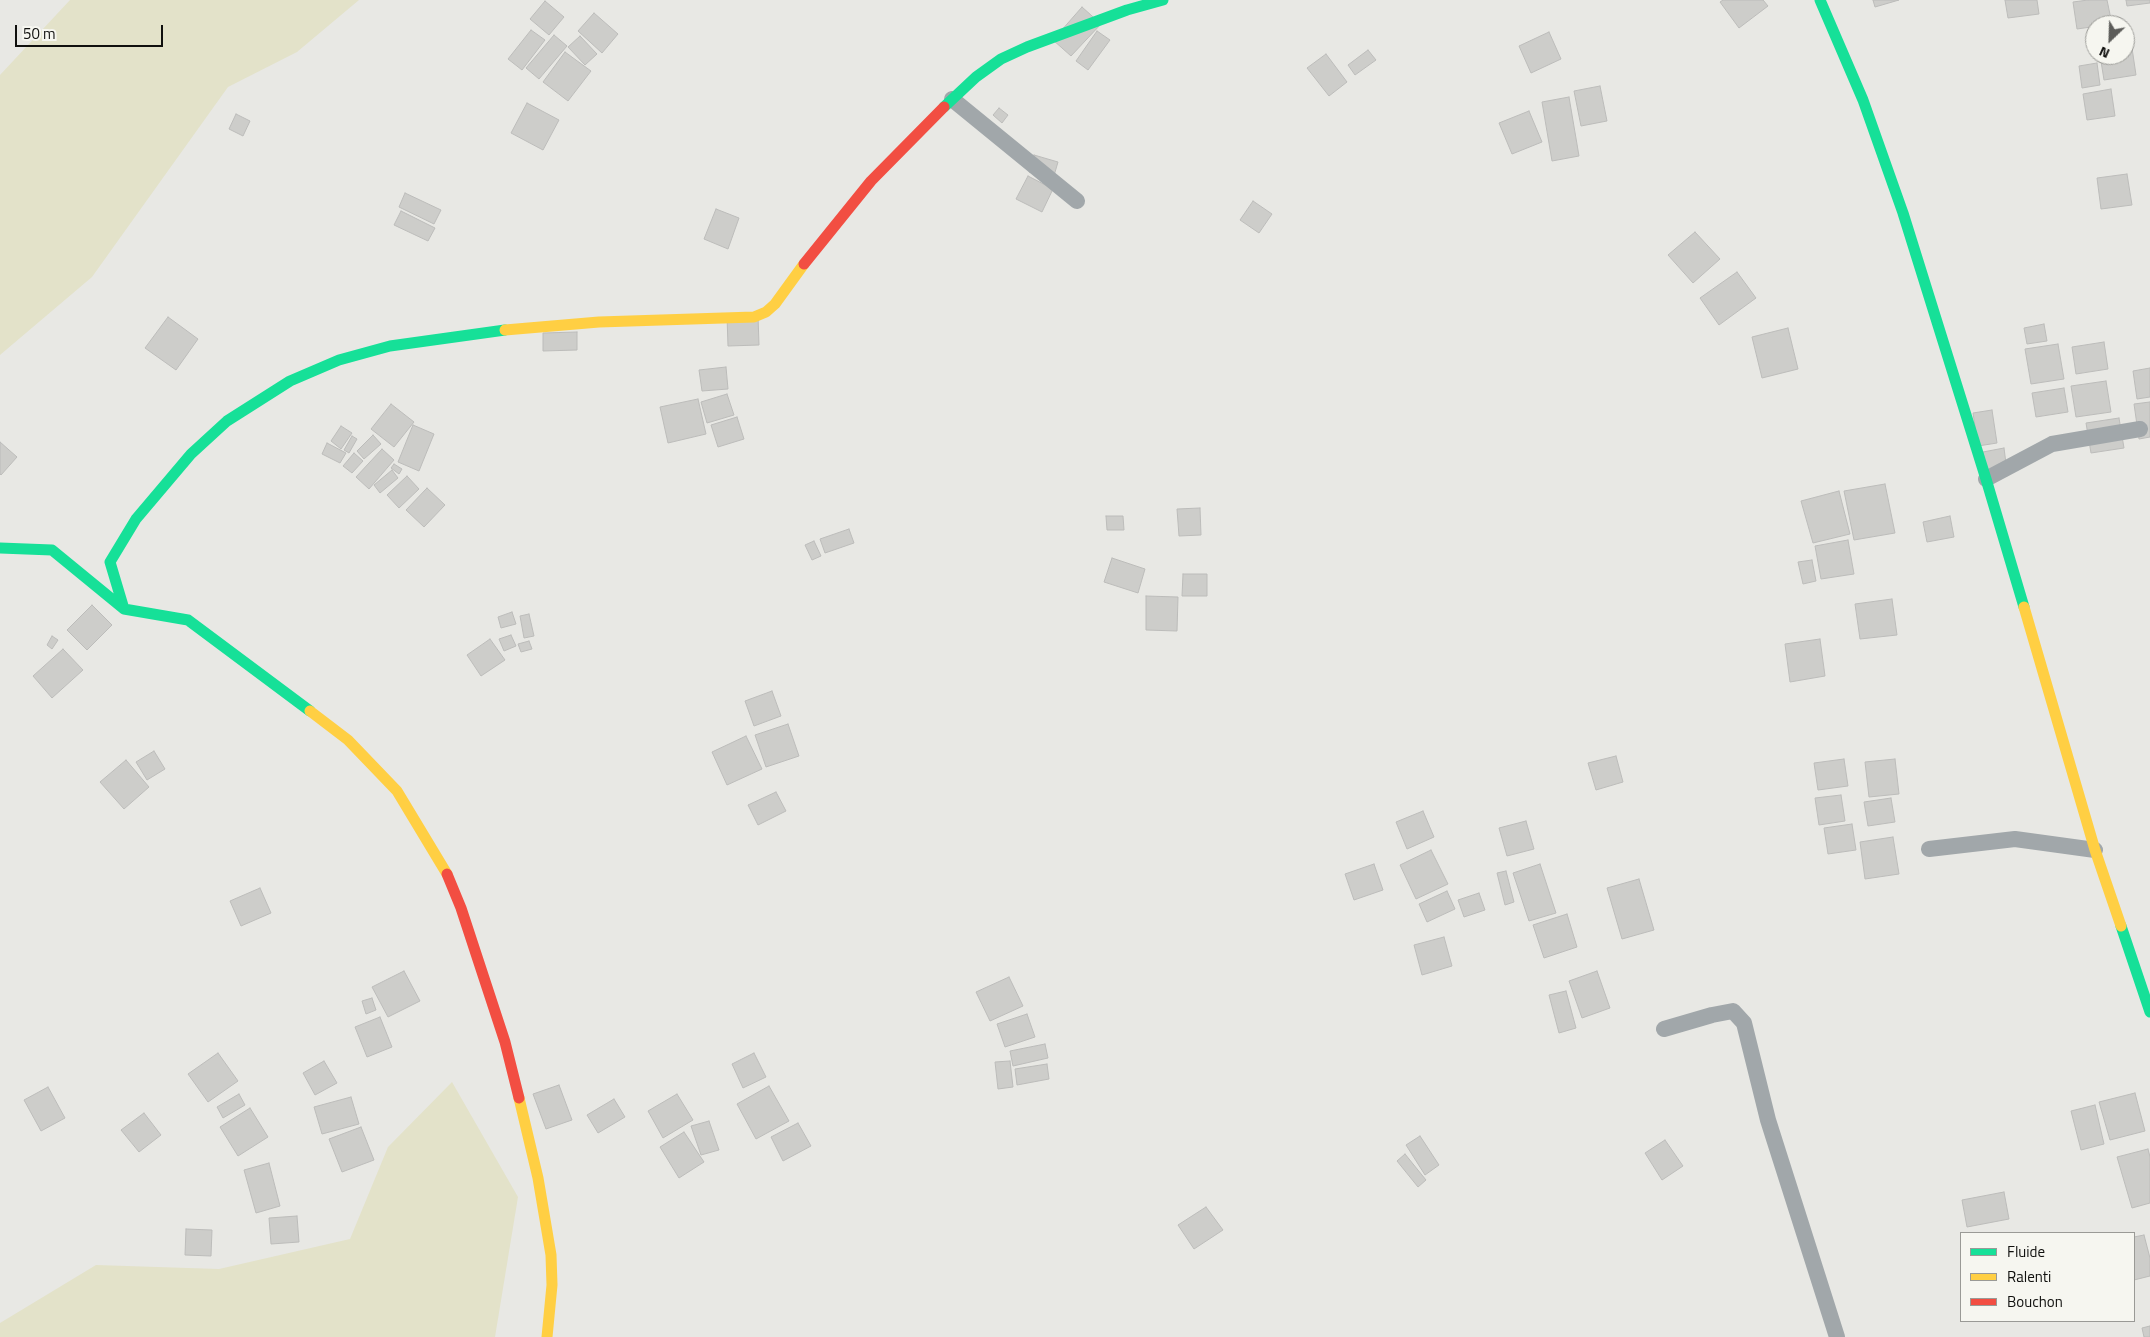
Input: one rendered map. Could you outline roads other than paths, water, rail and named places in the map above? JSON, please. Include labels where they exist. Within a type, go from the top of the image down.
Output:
[{"type":"street","points":[[124,608],[110,562],[136,519],[191,454],[227,421],[290,381],[339,360],[390,346],[520,328],[599,322],[754,317],[760,315],[775,304],[816,249],[871,181],[952,98],[1000,59],[1123,5],[1162,0]]},
{"type":"street","points":[[1820,0],[1863,100],[1904,213],[1986,479],[2095,850],[2150,1012]]},
{"type":"street","points":[[952,98],[1077,201]]},
{"type":"street","points":[[1986,479],[2052,444],[2140,429]]},
{"type":"street","points":[[0,548],[52,550],[124,608],[188,620],[348,740],[397,791],[424,832],[445,869],[461,908],[505,1042],[538,1178],[551,1255],[552,1285],[546,1337]]},
{"type":"street","points":[[1929,849],[2015,839],[2095,850]]},
{"type":"street","points":[[1664,1029],[1733,1011],[1744,1023],[1768,1120],[1837,1337]]}]
